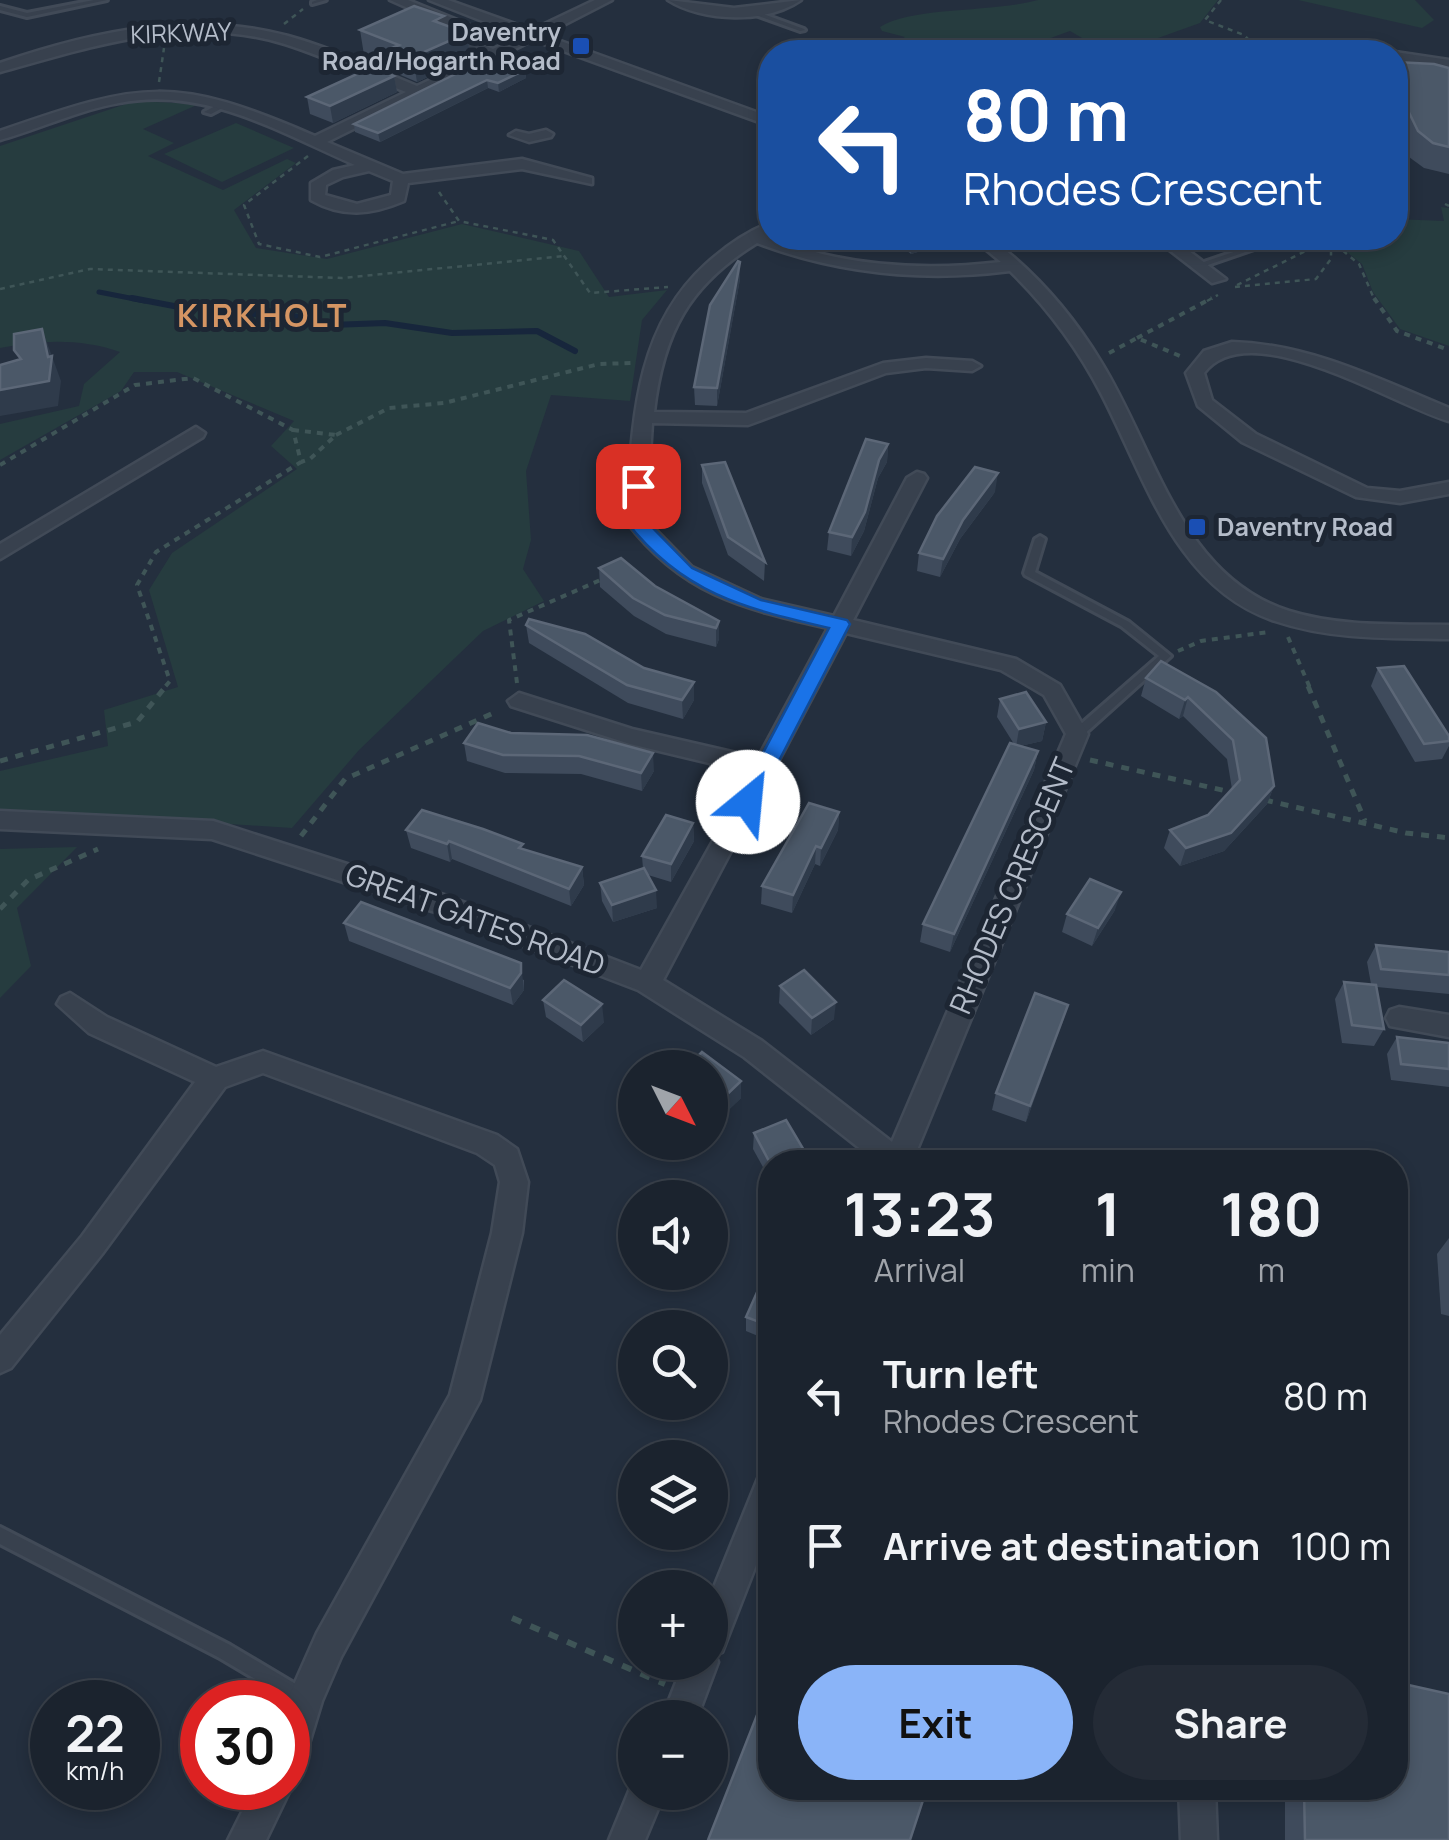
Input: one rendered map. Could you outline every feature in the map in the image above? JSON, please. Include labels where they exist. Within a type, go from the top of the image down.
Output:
[{"type":"street","points":[[397,0],[472,31],[466,42],[493,54]]},
{"type":"street","points":[[436,0],[758,118]]},
{"type":"street","points":[[315,142],[605,0]]},
{"type":"street","points":[[675,0],[710,11],[755,13],[794,0]]},
{"type":"street","name":"KIRKWAY","points":[[0,68],[88,41],[198,27],[268,36],[416,91]]},
{"type":"street","points":[[1408,61],[1449,64]]},
{"type":"street","points":[[0,136],[94,104],[187,95],[315,142],[401,179],[522,164],[589,185]]},
{"type":"street","points":[[522,164],[522,137],[546,134]]},
{"type":"street","points":[[371,166],[338,173],[318,183],[317,197],[336,208],[369,210],[398,198],[401,179]]},
{"type":"street","name":"RHODES CRESCENT","points":[[758,235],[690,286],[666,324],[649,364],[636,521],[685,572],[756,604],[1008,664],[1052,690],[1072,744],[902,1150]]},
{"type":"street","points":[[791,250],[802,257],[885,270],[1013,266]]},
{"type":"street","points":[[994,250],[1063,320],[1093,362],[1190,550],[1233,592],[1263,610],[1325,626],[1449,632]]},
{"type":"street","points":[[1178,250],[1225,284]]},
{"type":"street","points":[[1449,414],[1293,352],[1249,346],[1211,354],[1195,373],[1204,402],[1249,438],[1363,493],[1400,498],[1449,488]]},
{"type":"street","points":[[644,417],[748,419],[883,368],[926,364],[972,366]]},
{"type":"street","points":[[0,552],[196,433]]},
{"type":"street","points":[[648,983],[677,935],[917,478]]},
{"type":"street","points":[[519,701],[630,736],[765,768]]},
{"type":"street","name":"GREAT GATES ROAD","points":[[0,820],[213,830],[441,904],[648,983],[753,1049],[882,1150]]},
{"type":"street","points":[[70,1004],[98,1024],[216,1079]]},
{"type":"street","points":[[1399,1018],[1449,1026]]},
{"type":"street","points":[[0,1358],[92,1245],[191,1107],[216,1079],[264,1062],[486,1144],[507,1158],[514,1182],[507,1234],[464,1400],[329,1645],[310,1689]]},
{"type":"street","points":[[728,1594],[758,1518]]},
{"type":"street","points":[[1198,1800],[1199,1840]]},
{"type":"street","points":[[246,1840],[262,1810]]},
{"type":"street","points":[[627,1840],[640,1810]]},
{"type":"lane","points":[[0,8],[26,16],[104,0]]},
{"type":"lane","points":[[755,13],[802,30]]},
{"type":"lane","points":[[1199,265],[1245,250]]},
{"type":"lane","points":[[1040,539],[1029,573],[1126,624],[1166,656],[1072,744]]},
{"type":"lane","points":[[0,1535],[224,1651],[272,1680]]},
{"type":"path","points":[[1220,0],[1205,20],[1249,40]]},
{"type":"path","points":[[268,36],[319,2]]},
{"type":"path","points":[[158,95],[167,30]]},
{"type":"path","points":[[429,177],[459,221],[553,240],[590,293],[690,286]]},
{"type":"path","points":[[1225,284],[1316,279],[1331,260],[1331,250]]},
{"type":"path","points":[[1342,250],[1358,264],[1370,292],[1397,330],[1449,350]]},
{"type":"path","points":[[0,288],[90,269],[342,278],[565,256]]},
{"type":"path","points":[[1093,362],[1137,338],[1202,365]]},
{"type":"path","points":[[0,761],[137,722],[170,681],[137,585],[156,552],[310,459],[336,435],[389,408],[444,402],[599,364],[649,364]]},
{"type":"path","points":[[0,465],[135,385],[193,378],[293,430],[336,435]]},
{"type":"path","points":[[293,430],[301,462]]},
{"type":"path","points":[[287,854],[345,779],[519,701],[508,620],[613,574]]},
{"type":"path","points":[[1166,656],[1202,641],[1285,630],[1366,823]]},
{"type":"path","points":[[1072,744],[1366,823],[1449,838]]},
{"type":"path","points":[[0,910],[28,880],[126,836],[138,824]]},
{"type":"path","points":[[512,1618],[651,1680],[690,1690]]},
{"type":"green space","points":[[1038,0],[1218,0],[1200,23],[1153,40],[1086,40],[1070,31],[1045,40],[900,40],[905,37],[880,27],[913,16]]},
{"type":"green space","points":[[1298,0],[1415,0],[1434,20],[1422,28]]},
{"type":"green space","points":[[135,101],[199,104],[143,129],[174,143],[148,156],[223,190],[287,159],[296,163],[234,210],[256,248],[327,259],[462,224],[579,251],[609,297],[667,290],[642,320],[630,401],[551,395],[526,471],[531,540],[523,569],[544,601],[483,631],[359,750],[292,828],[0,809],[0,771],[108,746],[104,710],[178,687],[149,590],[172,553],[297,469],[271,446],[294,421],[177,372],[134,372],[121,391],[0,460],[0,424],[79,406],[84,384],[120,352],[60,342],[0,348],[0,146]]},
{"type":"green space","points":[[236,123],[294,148],[222,182],[164,154]]},
{"type":"green space","points":[[1441,207],[1449,208],[1449,346],[1400,329],[1373,292],[1362,264],[1344,250],[1408,250],[1408,220],[1444,221]]},
{"type":"green space","points":[[77,847],[17,908],[31,966],[0,998],[0,849]]},
{"type":"building","points":[[414,6],[444,16],[434,21],[467,33],[413,57],[392,48],[399,45],[360,30]]},
{"type":"building","points":[[490,57],[525,70],[498,83],[487,80],[378,133],[354,124]]},
{"type":"building","points":[[1408,63],[1449,68],[1449,147],[1433,143],[1418,131],[1408,110]]},
{"type":"building","points":[[372,67],[394,76],[330,106],[307,97]]},
{"type":"building","points":[[738,261],[717,388],[694,387],[710,305]]},
{"type":"building","points":[[42,329],[48,357],[52,356],[49,381],[0,390],[0,365],[21,359],[14,350],[14,334]]},
{"type":"building","points":[[866,439],[888,444],[879,460],[865,512],[852,537],[829,532]]},
{"type":"building","points":[[725,462],[765,562],[728,537],[702,465]]},
{"type":"building","points":[[975,467],[998,473],[963,520],[943,559],[919,553],[937,516]]},
{"type":"building","points":[[621,558],[655,586],[719,621],[716,628],[665,615],[633,598],[599,568]]},
{"type":"building","points":[[529,619],[585,634],[644,668],[694,682],[682,700],[627,685],[526,625]]},
{"type":"building","points":[[1161,661],[1216,692],[1266,738],[1274,786],[1231,833],[1186,848],[1170,830],[1208,815],[1240,780],[1233,740],[1188,697],[1185,700],[1146,678]]},
{"type":"building","points":[[1404,666],[1449,741],[1424,744],[1378,668]]},
{"type":"building","points":[[1026,692],[1046,722],[1019,729],[1000,699]]},
{"type":"building","points":[[478,723],[511,733],[587,735],[653,753],[641,773],[579,756],[503,755],[464,743]]},
{"type":"building","points":[[1010,743],[1038,751],[954,934],[923,924]]},
{"type":"building","points":[[809,803],[839,812],[821,848],[816,846],[793,895],[762,886]]},
{"type":"building","points":[[422,810],[523,844],[519,848],[582,867],[569,889],[449,841],[447,844],[406,830]]},
{"type":"building","points":[[666,815],[693,823],[671,864],[642,856]]},
{"type":"building","points":[[644,868],[656,890],[612,905],[600,883]]},
{"type":"building","points":[[1090,879],[1121,892],[1098,928],[1067,914]]},
{"type":"building","points":[[361,902],[521,963],[521,973],[510,988],[344,923]]},
{"type":"building","points":[[1376,945],[1449,952],[1449,975],[1381,969]]},
{"type":"building","points":[[804,970],[836,1002],[812,1018],[780,986]]},
{"type":"building","points":[[564,980],[602,1004],[581,1025],[543,1000]]},
{"type":"building","points":[[1344,982],[1376,985],[1384,1029],[1352,1025]]},
{"type":"building","points":[[1035,993],[1068,1005],[1030,1106],[996,1093]]},
{"type":"building","points":[[1397,1037],[1449,1043],[1449,1069],[1401,1064]]},
{"type":"building","points":[[728,1071],[741,1081],[728,1093]]},
{"type":"building","points":[[786,1120],[804,1150],[763,1150],[754,1133]]},
{"type":"building","points":[[758,1290],[758,1322],[746,1317]]},
{"type":"building","points":[[1408,1685],[1449,1694],[1449,1840],[1305,1840],[1304,1800],[1408,1800]]},
{"type":"building","points":[[758,1713],[758,1800],[923,1800],[910,1840],[708,1840],[720,1810],[728,1810],[728,1789]]},
{"type":"waterway","points":[[99,292],[145,301]]},
{"type":"waterway","points":[[132,298],[179,307],[214,306],[241,314],[285,314],[331,325],[385,323],[452,333],[537,331],[575,351]]},
{"type":"place","name":"Daventry Road/Hogarth Road","points":[[581,46]]},
{"type":"place","name":"Daventry Road","points":[[1197,527]]},
{"type":"district","name":"KIRKHOLT","points":[[263,316]]},
{"type":"route","points":[[638,486],[636,521],[685,572],[756,604],[840,624],[748,802]]}]
